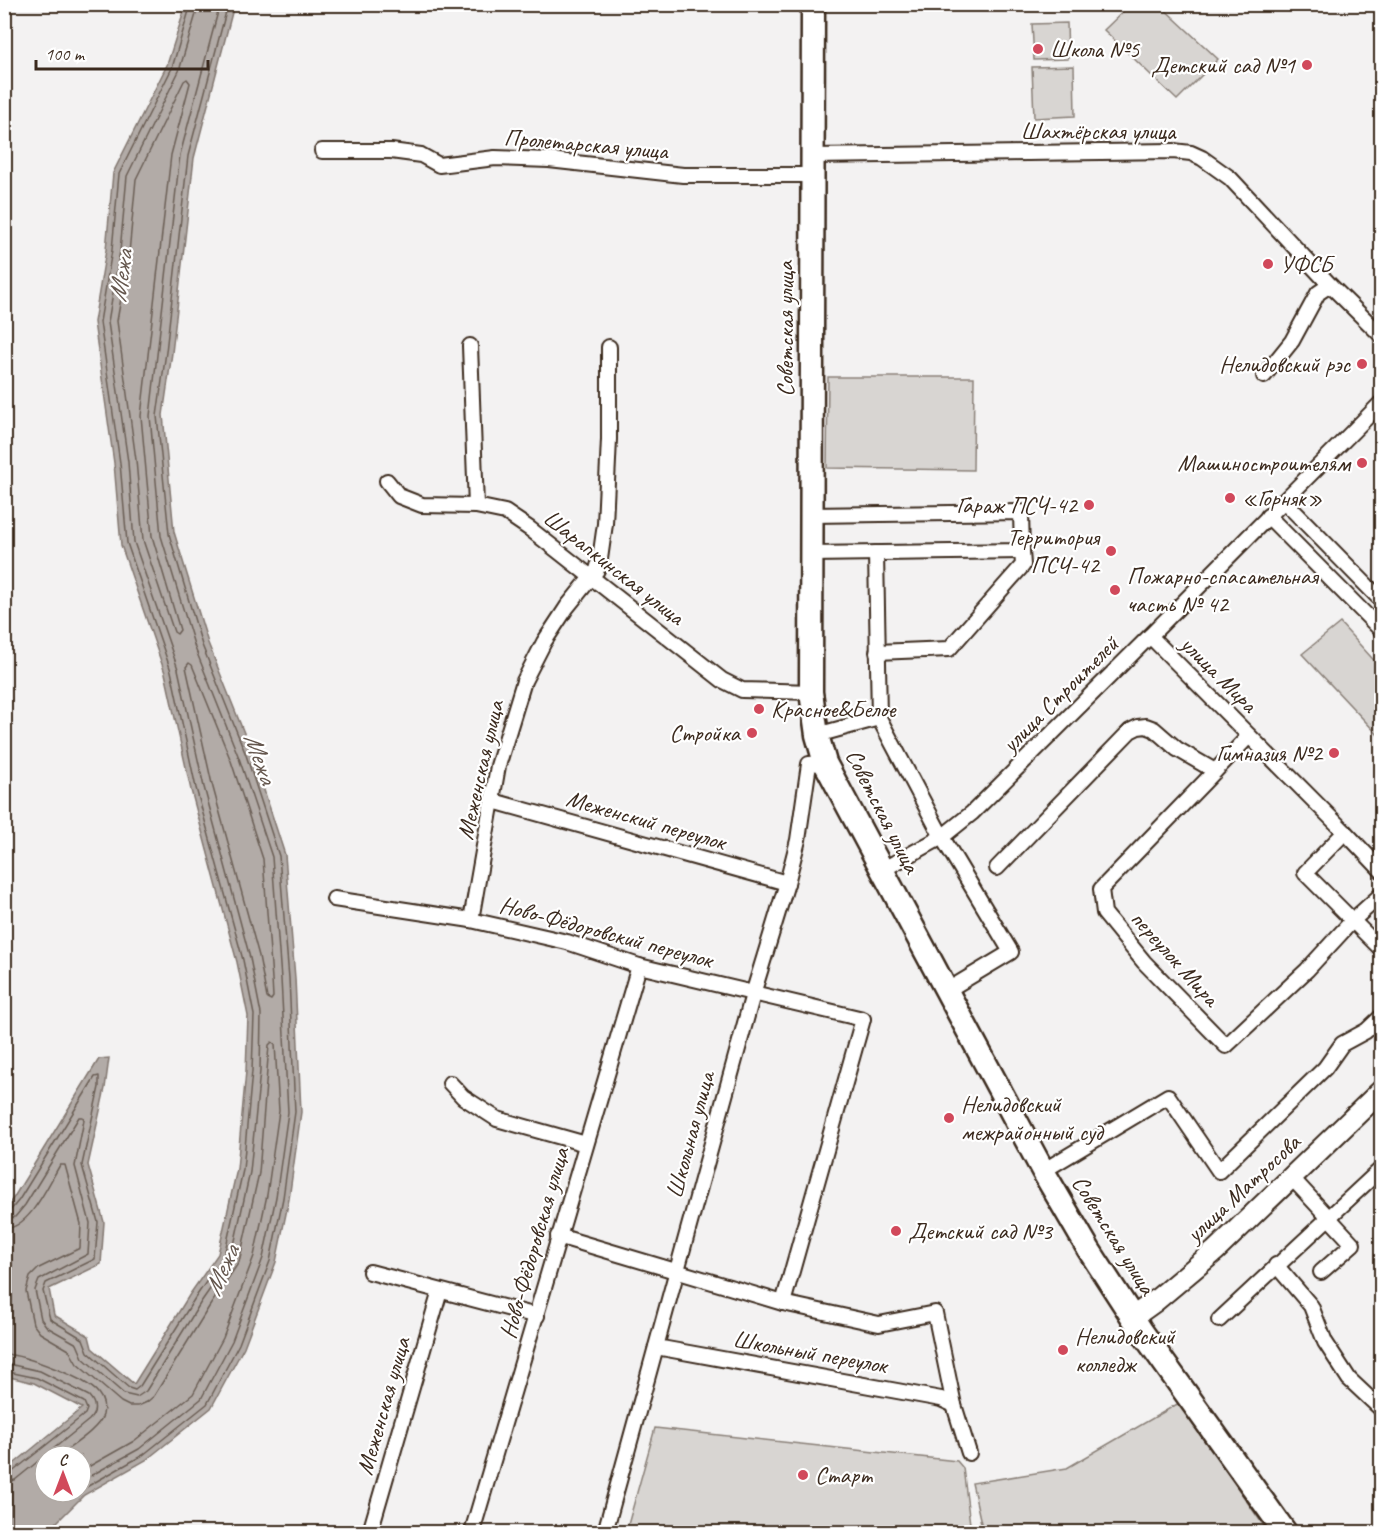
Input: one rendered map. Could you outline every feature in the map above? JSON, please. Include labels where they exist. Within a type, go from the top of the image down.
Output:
[{"type":"main road","name":"Советская улица","points":[[813,4],[811,692],[817,735],[825,763],[1043,1171],[1089,1250],[1133,1317],[1285,1533]]},
{"type":"main road","name":"улица Матросова","points":[[1133,1317],[1215,1251],[1382,1090]]},
{"type":"street","name":"Пролетарская улица","points":[[322,151],[391,151],[422,155],[439,165],[495,158],[549,160],[683,175],[813,166]]},
{"type":"street","name":"Шахтёрская улица","points":[[813,166],[1173,151],[1191,153],[1230,177],[1330,285],[1382,336]]},
{"type":"street","points":[[1264,376],[1292,341],[1318,293],[1330,285]]},
{"type":"street","points":[[470,346],[476,506]]},
{"type":"street","name":"Меженская улица","points":[[471,920],[498,766],[524,681],[544,642],[567,607],[597,570],[600,559],[605,524],[609,439],[609,347]]},
{"type":"street","name":"улица Строителей","points":[[882,870],[942,837],[972,813],[1382,402]]},
{"type":"street","name":"Шарапкинская улица","points":[[387,481],[399,496],[422,505],[476,506],[505,512],[530,528],[722,680],[742,690],[811,692]]},
{"type":"street","points":[[1284,501],[1382,601]]},
{"type":"street","points":[[811,515],[1021,512],[1023,565],[949,649],[878,652]]},
{"type":"street","points":[[1268,516],[1382,632]]},
{"type":"street","points":[[811,554],[1022,551]]},
{"type":"street","points":[[876,554],[879,718],[942,837],[1011,952],[946,991]]},
{"type":"street","name":"улица Мира","points":[[1150,636],[1382,871]]},
{"type":"street","points":[[817,735],[879,718]]},
{"type":"street","points":[[997,868],[1130,731],[1138,727],[1146,726],[1154,729],[1177,748],[1215,771]]},
{"type":"street","name":"переулок Мира","points":[[1249,736],[1101,889],[1104,913],[1144,962],[1226,1046],[1307,970],[1353,920],[1382,894]]},
{"type":"street","name":"Школьная улица","points":[[605,1533],[753,994],[787,883],[798,840],[809,764],[825,763]]},
{"type":"street","name":"Меженский переулок","points":[[493,801],[787,883]]},
{"type":"street","points":[[1345,832],[1305,873],[1382,950]]},
{"type":"street","name":"Ново-Фёдоровский переулок","points":[[334,899],[471,920],[567,942],[639,966],[864,1019]]},
{"type":"street","name":"Ново-Фёдоровская улица","points":[[472,1533],[639,966]]},
{"type":"street","points":[[1043,1171],[1168,1096],[1219,1171],[1325,1068],[1342,1044],[1366,1031],[1382,1016]]},
{"type":"street","name":"Школьный переулок","points":[[783,1303],[864,1019]]},
{"type":"street","points":[[450,1083],[463,1097],[497,1119],[586,1144]]},
{"type":"street","points":[[1220,1320],[1382,1168]]},
{"type":"street","points":[[1292,1178],[1353,1244],[1321,1272]]},
{"type":"street","name":"Школьный переулок","points":[[558,1236],[783,1303],[879,1324],[935,1314],[954,1405]]},
{"type":"street","points":[[1276,1265],[1311,1306],[1325,1342],[1349,1379],[1382,1410]]},
{"type":"street","points":[[370,1272],[537,1316]]},
{"type":"street","name":"Меженская улица","points":[[370,1533],[440,1291]]},
{"type":"street","name":"Школьный переулок","points":[[656,1347],[941,1399],[954,1405]]},
{"type":"street","points":[[954,1405],[969,1454]]},
{"type":"shaded area","points":[[1130,5],[1160,5],[1218,59],[1177,100],[1104,30]]},
{"type":"shaded area","points":[[1067,23],[1068,59],[1034,60],[1032,24]]},
{"type":"shaded area","points":[[1074,66],[1075,116],[1034,118],[1032,67]]},
{"type":"shaded area","points":[[828,377],[974,377],[973,470],[827,468]]},
{"type":"shaded area","points":[[1340,623],[1381,668],[1381,738],[1302,654]]},
{"type":"shaded area","points":[[1179,1403],[1268,1532],[983,1532],[972,1483],[1067,1468]]},
{"type":"shaded area","name":"Старт","points":[[655,1428],[957,1461],[963,1468],[971,1532],[626,1532]]},
{"type":"water","name":"Межа","points":[[186,5],[234,5],[194,158],[163,415],[174,532],[208,643],[252,753],[285,855],[295,978],[301,1112],[289,1199],[276,1262],[244,1347],[211,1408],[146,1460],[93,1490],[93,1444],[38,1444],[82,1408],[34,1383],[5,1376],[5,1209],[99,1059],[109,1058],[105,1088],[88,1165],[104,1222],[101,1264],[49,1289],[54,1315],[89,1336],[92,1348],[134,1384],[190,1294],[218,1254],[237,1169],[246,1071],[248,1016],[237,962],[191,790],[165,673],[121,545],[114,463],[94,322],[106,250],[113,173],[167,65]]},
{"type":"water","points":[[33,1448],[33,1504],[75,1504],[47,1532],[5,1532],[5,1471]]},
{"type":"place","name":"Школа №5","points":[[1038,49]]},
{"type":"place","name":"Детский сад №1","points":[[1307,65]]},
{"type":"place","name":"УФСБ","points":[[1268,264]]},
{"type":"place","name":"Нелидовский рэс","points":[[1362,364]]},
{"type":"place","name":"Машиностроителям","points":[[1362,463]]},
{"type":"place","name":"«Горняк»","points":[[1230,498]]},
{"type":"place","name":"Гараж ПСЧ-42","points":[[1089,505]]},
{"type":"place","name":"Территория ПСЧ-42","points":[[1111,551]]},
{"type":"place","name":"Пожарно-спасательная часть № 42","points":[[1115,590]]},
{"type":"place","name":"Красное&Белое","points":[[759,709]]},
{"type":"place","name":"Стройка","points":[[752,733]]},
{"type":"place","name":"Гимназия №2","points":[[1334,753]]},
{"type":"place","name":"Нелидовский межрайонный суд","points":[[949,1118]]},
{"type":"place","name":"Детский сад №3","points":[[896,1231]]},
{"type":"place","name":"Нелидовский колледж","points":[[1063,1350]]},
{"type":"place","name":"Старт","points":[[803,1475]]}]
